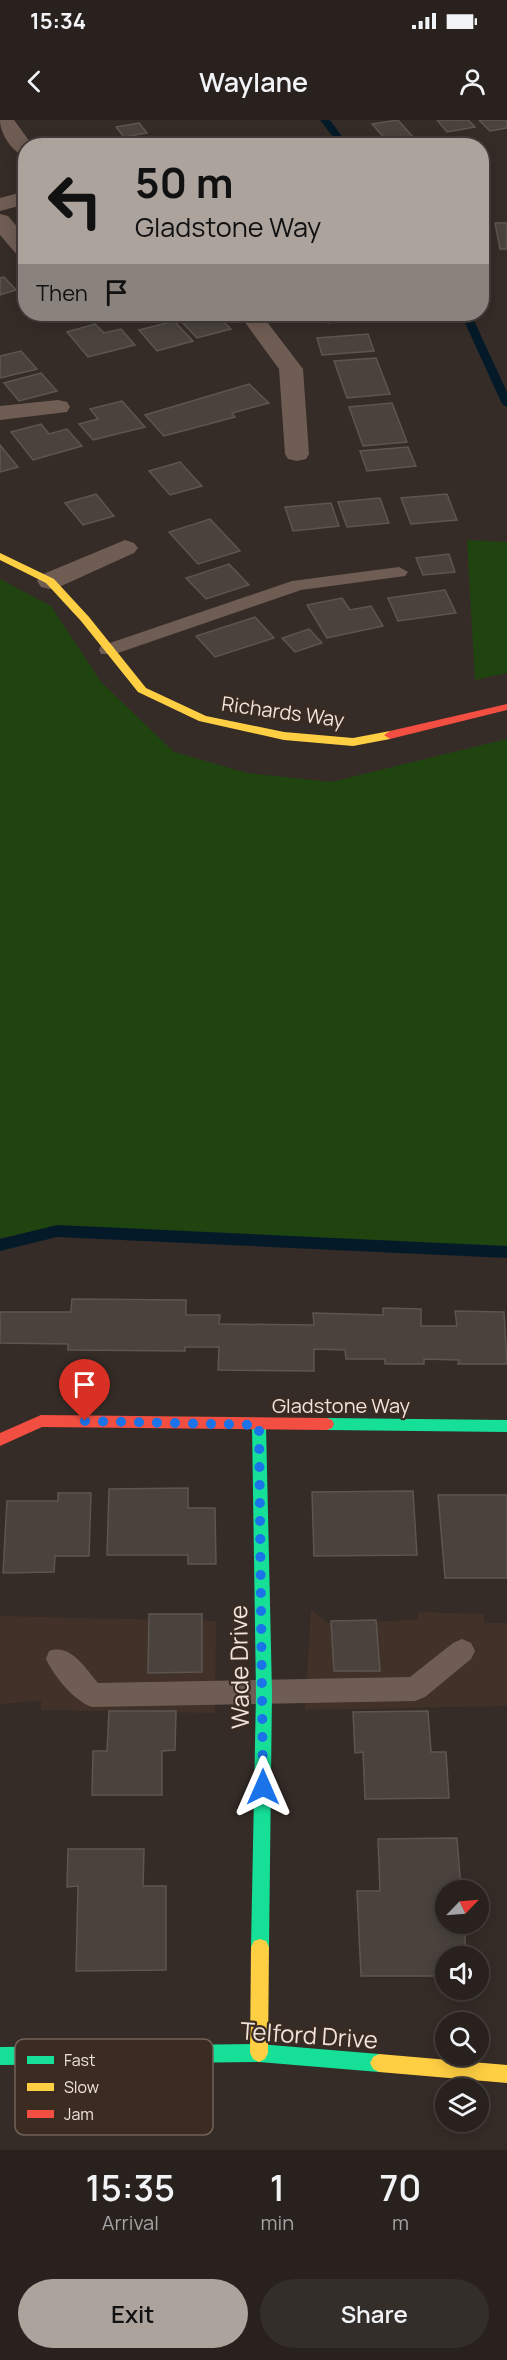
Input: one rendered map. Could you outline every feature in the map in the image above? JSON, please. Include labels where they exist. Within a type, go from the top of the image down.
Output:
[{"type":"street","points":[[3,120],[18,140]]},
{"type":"street","points":[[0,205],[18,199]]},
{"type":"street","points":[[0,221],[18,241]]},
{"type":"street","points":[[255,321],[291,369],[297,454]]},
{"type":"street","points":[[0,413],[58,408]]},
{"type":"street","points":[[50,581],[125,548]]},
{"type":"street","name":"Richards Way","points":[[1,557],[50,581],[142,690],[203,719],[284,736],[353,742],[418,730],[507,707]]},
{"type":"street","name":"Gladstone Way","points":[[0,1440],[41,1420],[259,1425],[507,1426]]},
{"type":"street","name":"Wade Drive","points":[[259,1425],[264,1693],[259,2053]]},
{"type":"street","name":"Telford Drive","points":[[213,2054],[259,2053],[507,2074]]},
{"type":"street","name":"Telford Drive","points":[[0,2056],[15,2056]]},
{"type":"lane","points":[[108,650],[298,585],[399,572]]},
{"type":"lane","points":[[59,1659],[92,1695],[264,1693],[416,1689],[462,1651]]},
{"type":"shaded area","points":[[311,1610],[327,1623],[417,1620],[419,1612],[483,1614],[485,1623],[507,1623],[507,1706],[305,1710]]},
{"type":"shaded area","points":[[0,1616],[216,1621],[215,1713],[41,1710],[41,1701],[0,1704]]},
{"type":"green space","points":[[467,540],[507,542],[507,673],[475,680]]},
{"type":"green space","points":[[0,579],[51,606],[101,682],[174,752],[247,773],[331,782],[507,739],[507,1247],[143,1239],[36,1231],[0,1238]]},
{"type":"building","points":[[398,120],[413,137],[384,138],[372,124]]},
{"type":"building","points":[[437,120],[468,120],[475,127],[447,132]]},
{"type":"building","points":[[479,120],[507,120],[507,128],[490,131]]},
{"type":"building","points":[[139,123],[147,133],[124,137],[116,127]]},
{"type":"building","points":[[495,223],[507,223],[507,249],[500,249]]},
{"type":"building","points":[[4,277],[16,290],[0,295],[0,278]]},
{"type":"building","points":[[174,321],[193,341],[157,351],[139,330]]},
{"type":"building","points":[[181,321],[223,321],[231,329],[197,338]]},
{"type":"building","points":[[95,324],[104,333],[121,329],[135,345],[88,357],[67,332]]},
{"type":"building","points":[[368,334],[374,351],[322,355],[317,338]]},
{"type":"building","points":[[21,351],[37,369],[0,378],[0,356]]},
{"type":"building","points":[[376,358],[390,394],[347,398],[334,361]]},
{"type":"building","points":[[41,373],[57,391],[19,401],[4,383]]},
{"type":"building","points":[[249,384],[269,403],[232,413],[235,417],[164,436],[145,415]]},
{"type":"building","points":[[122,401],[145,427],[93,440],[79,424],[98,419],[90,409]]},
{"type":"building","points":[[392,403],[407,442],[363,446],[349,407]]},
{"type":"building","points":[[41,424],[49,434],[67,429],[82,446],[33,460],[11,432]]},
{"type":"building","points":[[0,445],[18,467],[0,472]]},
{"type":"building","points":[[408,447],[416,466],[367,471],[360,451]]},
{"type":"building","points":[[180,462],[202,486],[170,495],[149,471]]},
{"type":"building","points":[[96,494],[114,516],[83,525],[65,503]]},
{"type":"building","points":[[447,494],[457,520],[411,524],[401,498]]},
{"type":"building","points":[[380,498],[389,523],[347,527],[338,502]]},
{"type":"building","points":[[331,503],[339,526],[293,531],[285,507]]},
{"type":"building","points":[[210,519],[240,551],[198,564],[169,532]]},
{"type":"building","points":[[449,554],[455,572],[423,575],[416,558]]},
{"type":"building","points":[[229,564],[249,585],[206,599],[186,578]]},
{"type":"building","points":[[445,590],[456,613],[398,621],[388,598]]},
{"type":"building","points":[[342,598],[350,610],[371,606],[383,626],[327,638],[307,605]]},
{"type":"building","points":[[255,617],[274,638],[215,657],[196,636]]},
{"type":"building","points":[[309,629],[322,643],[295,652],[282,638]]},
{"type":"building","points":[[72,1299],[186,1300],[186,1315],[220,1315],[219,1324],[314,1325],[313,1313],[383,1315],[383,1308],[421,1309],[421,1326],[457,1326],[455,1311],[504,1312],[507,1364],[458,1364],[459,1360],[424,1359],[424,1364],[385,1364],[385,1359],[346,1359],[345,1350],[314,1349],[314,1371],[218,1370],[219,1347],[185,1347],[185,1351],[68,1350],[68,1344],[0,1343],[0,1312],[71,1312]]},
{"type":"building","points":[[188,1488],[188,1508],[215,1508],[216,1564],[188,1564],[188,1555],[107,1555],[109,1489]]},
{"type":"building","points":[[413,1491],[417,1555],[314,1556],[312,1492]]},
{"type":"building","points":[[58,1493],[91,1493],[89,1556],[55,1556],[54,1572],[3,1573],[7,1501],[58,1501]]},
{"type":"building","points":[[438,1495],[507,1495],[507,1578],[445,1578]]},
{"type":"building","points":[[149,1614],[202,1614],[202,1672],[148,1673]]},
{"type":"building","points":[[376,1620],[380,1671],[334,1671],[331,1621]]},
{"type":"building","points":[[109,1711],[176,1711],[175,1750],[162,1751],[162,1795],[92,1795],[93,1751],[107,1751]]},
{"type":"building","points":[[428,1711],[431,1752],[446,1752],[449,1798],[365,1799],[363,1752],[355,1753],[353,1712]]},
{"type":"building","points":[[457,1838],[460,1880],[435,1880],[435,1934],[465,1934],[465,1946],[435,1946],[435,1976],[361,1976],[357,1891],[380,1891],[378,1839]]},
{"type":"building","points":[[68,1849],[144,1849],[143,1886],[166,1886],[166,1970],[76,1971],[78,1886],[67,1887]]},
{"type":"waterway","points":[[325,120],[339,138]]},
{"type":"waterway","points":[[469,321],[507,404]]},
{"type":"waterway","points":[[0,1245],[57,1231],[507,1252]]},
{"type":"traffic: fast","points":[[327,1424],[507,1426]]},
{"type":"traffic: fast","points":[[259,1425],[264,1693],[260,1947]]},
{"type":"traffic: fast","points":[[213,2054],[259,2053],[379,2063]]},
{"type":"traffic: fast","points":[[0,2056],[15,2056]]},
{"type":"traffic: slow","points":[[0,556],[50,581],[85,619],[142,690],[203,719],[284,736],[353,742],[390,735]]},
{"type":"traffic: slow","points":[[259,2053],[260,1947]]},
{"type":"traffic: slow","points":[[379,2063],[507,2074]]},
{"type":"traffic: jam","points":[[390,735],[507,707]]},
{"type":"traffic: jam","points":[[0,1440],[41,1421],[327,1424]]},
{"type":"route","points":[[85,1421],[259,1425],[264,1693],[263,1787]]}]
